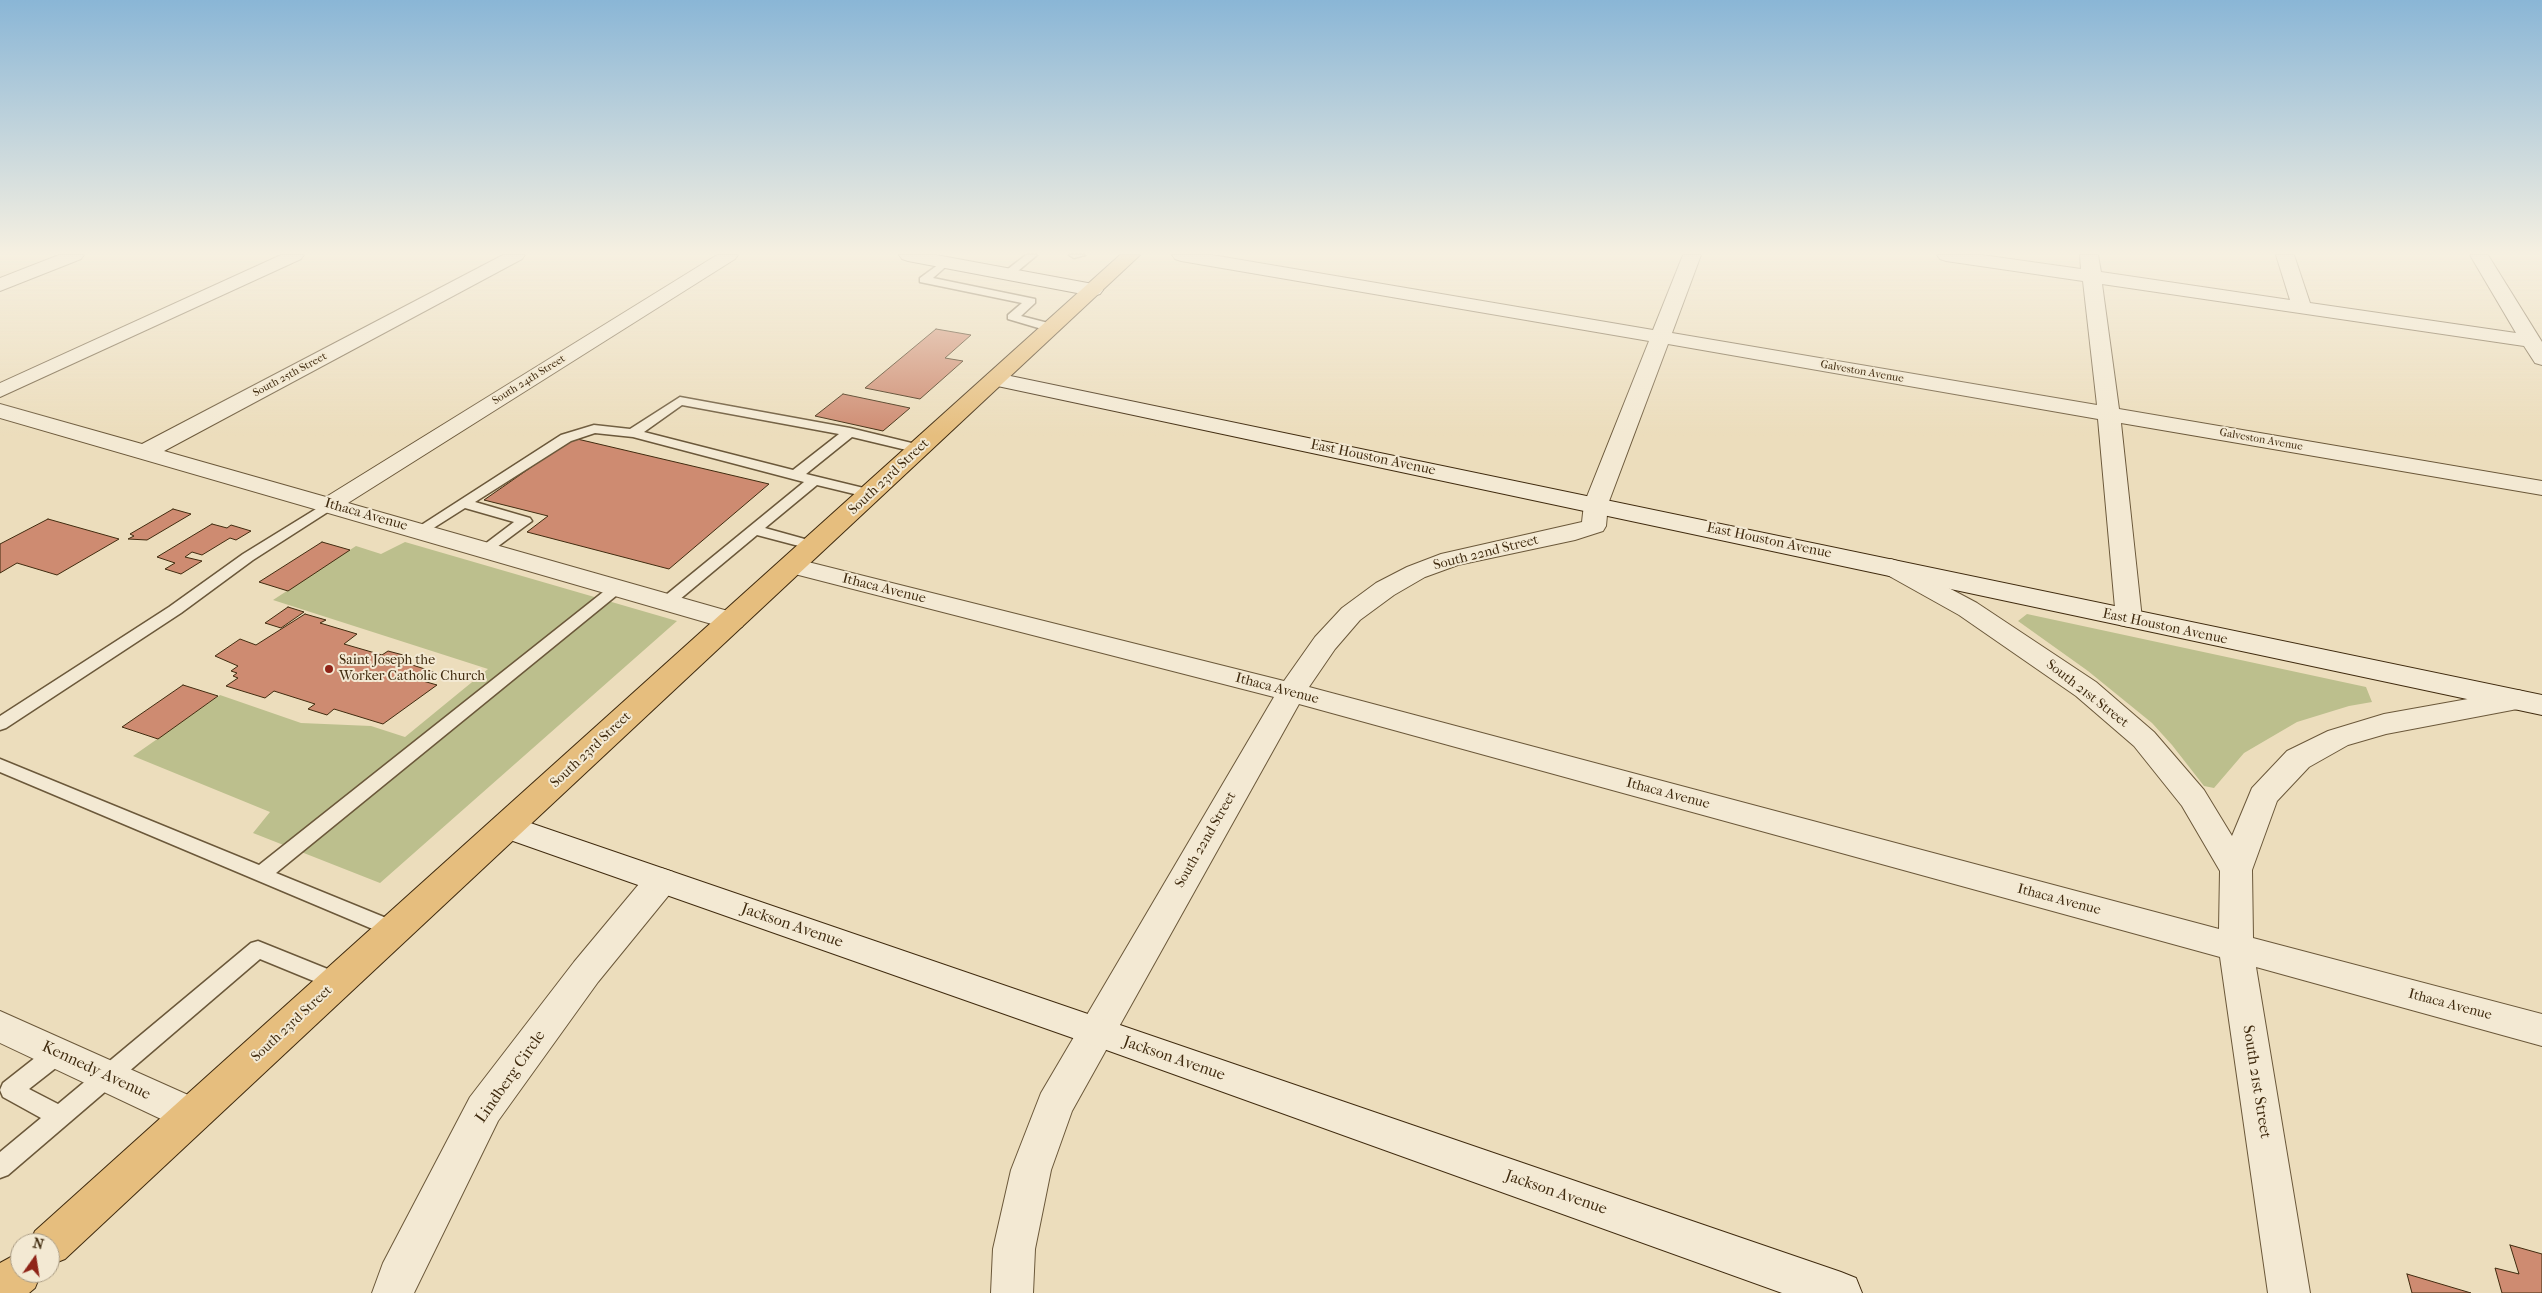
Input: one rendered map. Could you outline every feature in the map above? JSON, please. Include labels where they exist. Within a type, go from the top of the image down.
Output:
[{"type":"main road","name":"South 23rd Street","points":[[60,1237],[1066,315]]},
{"type":"street","points":[[0,391],[164,315]]},
{"type":"street","name":"South 25th Street","points":[[143,453],[402,315]]},
{"type":"street","name":"South 24th Street","points":[[329,505],[632,315]]},
{"type":"street","name":"Galveston Avenue","points":[[1534,315],[2542,488]]},
{"type":"street","name":"South 22nd Street","points":[[1012,1293],[1014,1248],[1031,1170],[1056,1105],[1291,692],[1325,643],[1351,614],[1386,589],[1416,572],[1450,559],[1552,536],[1576,533],[1594,526],[1596,504],[1669,315]]},
{"type":"street","points":[[2096,315],[2109,414],[2129,619]]},
{"type":"street","points":[[2357,315],[2531,342]]},
{"type":"street","points":[[2515,315],[2542,359]]},
{"type":"street","name":"East Houston Avenue","points":[[996,379],[1596,504],[2530,703]]},
{"type":"street","name":"Ithaca Avenue","points":[[0,411],[732,621]]},
{"type":"street","name":"Ithaca Avenue","points":[[803,556],[1291,692],[2542,1030]]},
{"type":"street","name":"South 21st Street","points":[[1891,567],[1968,609],[2086,689],[2144,739],[2193,798],[2236,870]]},
{"type":"street","name":"South 21st Street","points":[[2289,1293],[2236,948],[2236,870],[2264,796],[2298,759],[2338,738],[2384,724],[2530,703]]},
{"type":"street","name":"Jackson Avenue","points":[[506,827],[1097,1031],[1841,1293]]},
{"type":"street","name":"Lindberg Circle","points":[[392,1293],[484,1109],[586,972],[661,881]]},
{"type":"street","name":"Kennedy Avenue","points":[[0,1026],[192,1115]]},
{"type":"lane","points":[[1014,315],[1012,317],[1052,328]]},
{"type":"lane","points":[[633,433],[680,401],[850,432],[919,449]]},
{"type":"lane","points":[[420,531],[566,438],[594,429],[633,433],[871,494]]},
{"type":"lane","points":[[796,475],[850,432]]},
{"type":"lane","points":[[667,602],[814,480]]},
{"type":"lane","points":[[462,503],[525,521],[484,550]]},
{"type":"lane","points":[[0,724],[175,610],[248,557],[329,505]]},
{"type":"lane","points":[[754,530],[803,556]]},
{"type":"lane","points":[[260,875],[617,588]]},
{"type":"lane","points":[[0,765],[394,930]]},
{"type":"lane","points":[[0,1167],[258,949],[338,982]]},
{"type":"lane","points":[[58,1053],[11,1090],[60,1116]]},
{"type":"green space","points":[[405,542],[677,621],[380,883],[253,833],[270,812],[133,756],[220,695],[301,723],[371,726],[405,737],[488,669],[273,600],[356,546],[381,554]]},
{"type":"green space","points":[[2027,614],[2366,687],[2372,702],[2349,706],[2297,722],[2244,753],[2214,788],[2204,786],[2152,723],[2088,671],[2018,621]]},
{"type":"building","points":[[936,329],[971,335],[945,358],[963,361],[920,399],[865,388]]},
{"type":"building","points":[[843,394],[910,408],[883,431],[815,416]]},
{"type":"building","points":[[573,438],[769,484],[669,569],[527,532],[548,516],[484,500]]},
{"type":"building","points":[[173,509],[191,514],[147,540],[128,539],[134,536],[130,534]]},
{"type":"building","points":[[48,519],[119,539],[57,575],[17,563],[0,573],[0,544]]},
{"type":"building","points":[[212,524],[227,528],[231,525],[251,531],[236,540],[230,538],[202,555],[192,552],[185,557],[202,561],[181,574],[165,569],[175,563],[157,557]]},
{"type":"building","points":[[322,542],[350,550],[288,591],[259,582]]},
{"type":"building","points":[[288,607],[304,612],[281,628],[265,623]]},
{"type":"building","name":"Saint Joseph the Worker Catholic Church","points":[[305,614],[326,620],[320,623],[357,634],[344,644],[382,655],[388,651],[407,656],[400,661],[434,672],[423,681],[437,685],[383,724],[334,709],[327,715],[308,709],[315,704],[274,691],[265,698],[226,686],[238,678],[233,676],[237,673],[231,671],[238,666],[215,656],[240,639],[256,645]]},
{"type":"building","points":[[183,685],[218,696],[158,739],[122,727]]},
{"type":"building","points":[[2510,1245],[2542,1254],[2542,1293],[2502,1293],[2495,1268],[2519,1274]]},
{"type":"building","points":[[2407,1274],[2471,1293],[2412,1293]]},
{"type":"place","name":"Saint Joseph the Worker Catholic Church","points":[[329,669]]}]
